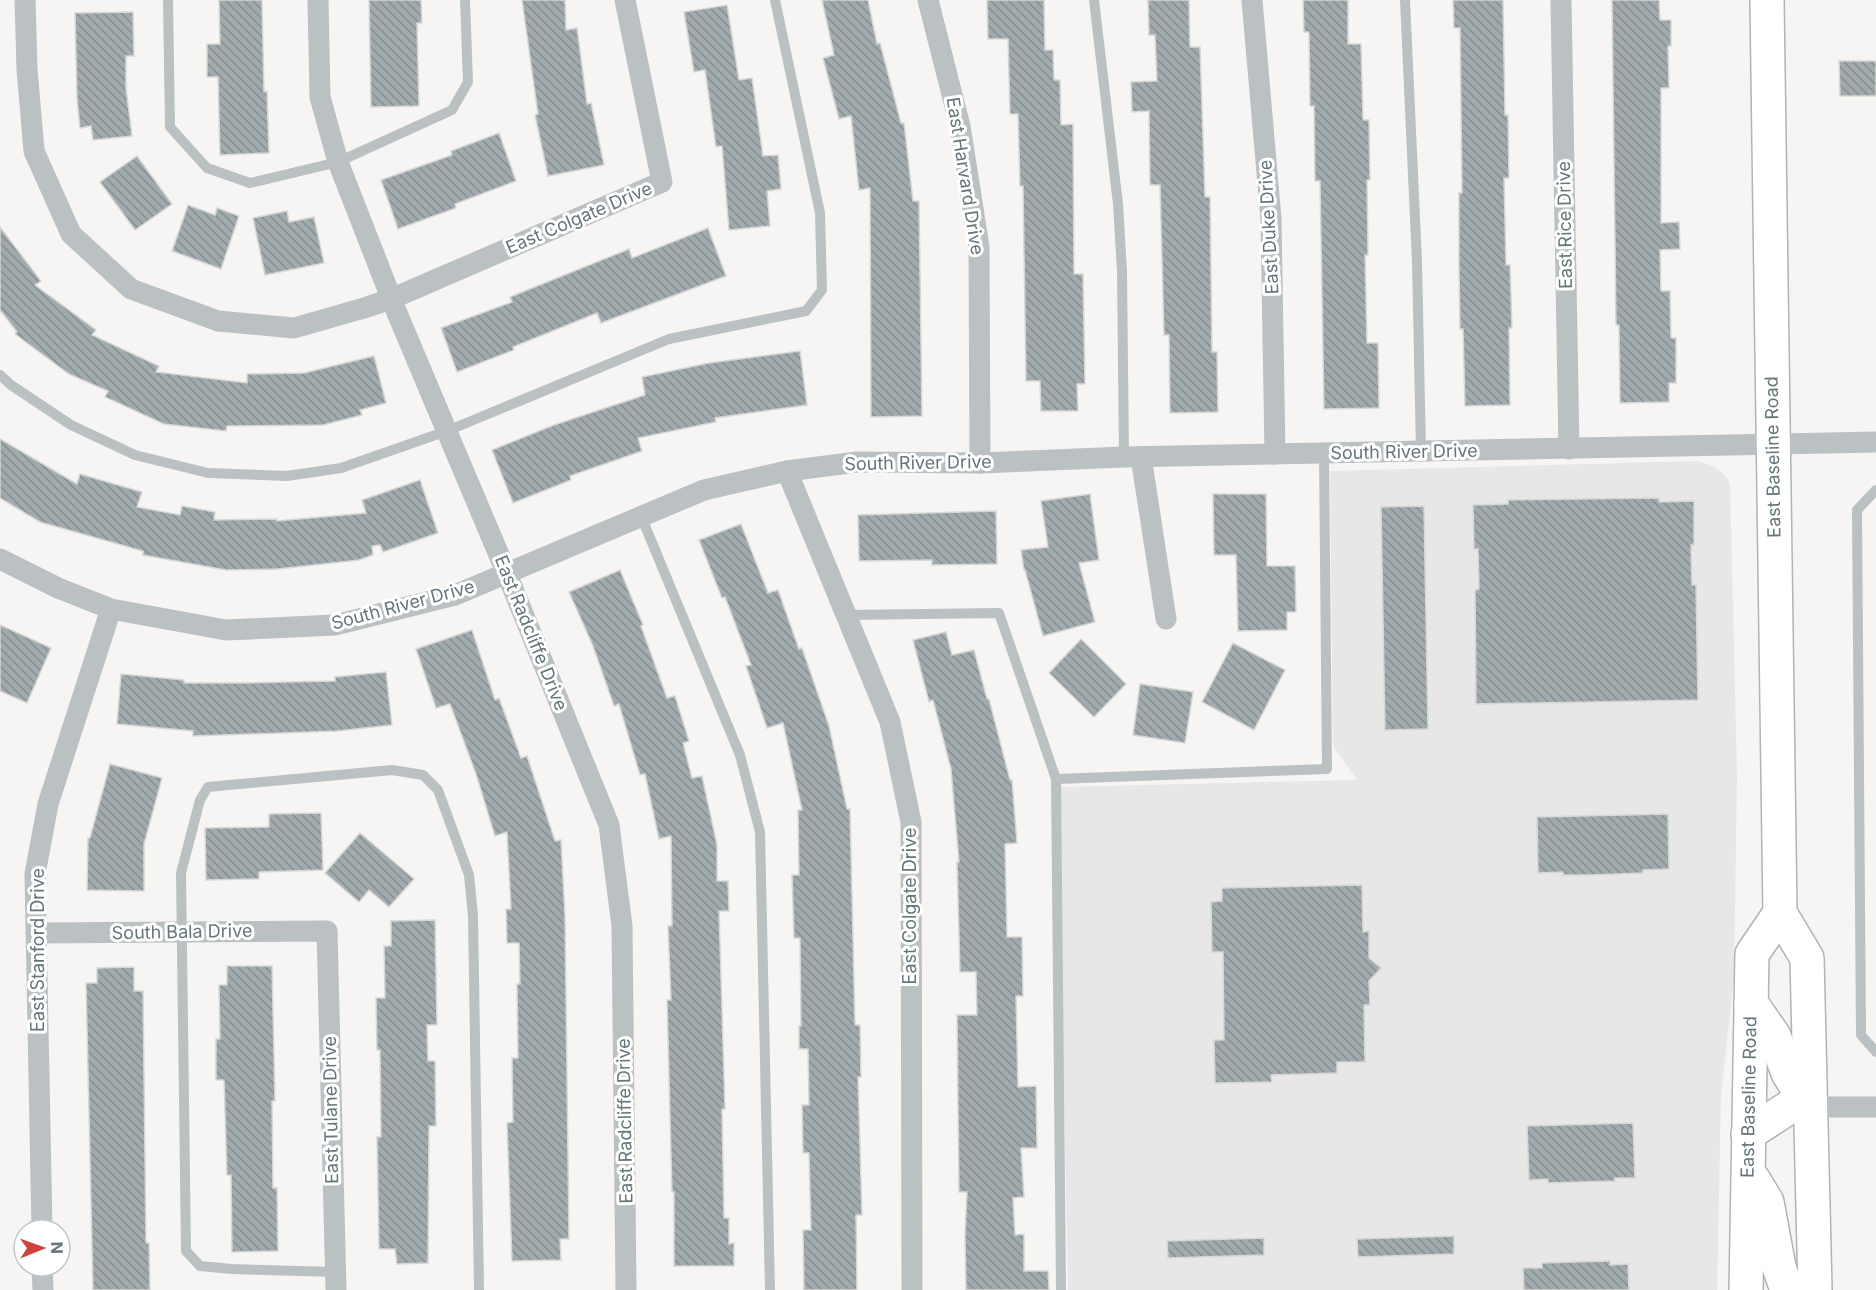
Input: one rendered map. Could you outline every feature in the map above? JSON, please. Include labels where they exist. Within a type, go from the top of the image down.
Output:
[{"type":"main road","name":"East Baseline Road","points":[[1767,0],[1780,913],[1807,958],[1815,1290]]},
{"type":"main road","name":"East Baseline Road","points":[[1746,1290],[1752,954],[1780,913]]},
{"type":"main road","points":[[1751,1003],[1774,1036],[1788,1073],[1810,1107]]},
{"type":"main road","points":[[1748,1134],[1791,1106],[1810,1107]]},
{"type":"main road","points":[[1748,1169],[1767,1202],[1779,1267],[1787,1290]]},
{"type":"main road","points":[[1731,1290],[1747,1226]]},
{"type":"street","points":[[25,0],[27,69],[34,151],[71,234],[131,289],[218,321],[294,328],[391,299]]},
{"type":"street","name":"East Radcliffe Drive","points":[[318,0],[320,97],[338,162],[391,299],[507,574],[609,825],[622,926],[626,1290]]},
{"type":"street","name":"East Colgate Drive","points":[[391,299],[662,182],[625,0]]},
{"type":"street","name":"East Harvard Drive","points":[[928,0],[960,126],[979,247],[980,463]]},
{"type":"street","name":"East Duke Drive","points":[[1252,0],[1271,219],[1275,454]]},
{"type":"street","name":"East Rice Drive","points":[[1561,0],[1569,449]]},
{"type":"street","name":"South River Drive","points":[[0,559],[58,588],[111,609],[226,630],[335,625],[455,595],[704,490],[787,471],[857,462],[980,463],[1132,457],[1876,442]]},
{"type":"street","points":[[1132,457],[1166,619]]},
{"type":"street","name":"East Colgate Drive","points":[[787,471],[890,722],[911,822],[912,1290]]},
{"type":"street","name":"East Stanford Drive","points":[[42,1218],[35,874],[48,804],[111,609]]},
{"type":"street","name":"South Bala Drive","points":[[36,933],[327,931]]},
{"type":"street","name":"East Tulane Drive","points":[[327,931],[335,1281]]},
{"type":"street","points":[[1810,1107],[1876,1107]]},
{"type":"lane","points":[[168,0],[170,127],[207,168],[250,183],[338,162],[452,110],[468,82],[465,0]]},
{"type":"lane","points":[[0,375],[71,426],[135,455],[208,473],[287,476],[341,468],[447,431],[669,339],[806,311],[822,290],[820,213],[775,0]]},
{"type":"lane","points":[[1094,0],[1119,215],[1132,457]]},
{"type":"lane","points":[[1405,0],[1417,262],[1421,452]]},
{"type":"lane","points":[[1056,779],[1327,769],[1324,454]]},
{"type":"lane","points":[[1876,490],[1857,510],[1861,1035],[1876,1052]]},
{"type":"lane","points":[[641,516],[740,755],[760,832],[770,1290]]},
{"type":"lane","points":[[846,615],[999,613],[1056,779],[1061,1290]]},
{"type":"lane","points":[[335,1281],[200,1266],[186,1251],[181,873],[200,800],[208,787],[392,770],[423,776],[438,790],[469,875],[473,916],[479,1290]]},
{"type":"shaded area","points":[[1696,461],[1722,472],[1730,483],[1737,776],[1734,976],[1721,1095],[1717,1290],[1068,1290],[1058,787],[1357,780],[1333,746],[1330,471]]},
{"type":"building","points":[[219,0],[262,0],[264,92],[267,91],[269,153],[220,155],[218,77],[207,77],[207,44],[220,44]]},
{"type":"building","points":[[369,0],[421,0],[422,23],[417,23],[419,106],[371,107]]},
{"type":"building","points":[[522,0],[565,0],[566,30],[577,28],[587,104],[591,103],[604,165],[548,176],[535,115],[538,114]]},
{"type":"building","points":[[822,0],[868,0],[877,44],[880,43],[901,123],[904,123],[913,201],[919,201],[922,416],[871,417],[870,188],[859,190],[851,116],[839,119],[823,58],[834,55]]},
{"type":"building","points":[[987,0],[1044,0],[1045,50],[1053,50],[1054,80],[1060,80],[1061,125],[1073,124],[1074,274],[1083,274],[1085,384],[1077,384],[1078,411],[1041,411],[1040,381],[1026,381],[1023,186],[1020,186],[1018,114],[1010,114],[1008,39],[988,39]]},
{"type":"building","points":[[1148,0],[1189,0],[1190,47],[1200,47],[1205,197],[1210,197],[1212,352],[1217,352],[1218,412],[1170,413],[1169,335],[1164,335],[1160,185],[1150,185],[1149,111],[1132,112],[1131,82],[1157,81],[1155,35],[1149,35]]},
{"type":"building","points":[[1303,0],[1348,0],[1348,44],[1361,44],[1363,120],[1369,120],[1368,255],[1365,255],[1367,343],[1378,343],[1379,408],[1324,409],[1320,181],[1315,181],[1314,106],[1310,106],[1309,32],[1304,32]]},
{"type":"building","points":[[1453,0],[1503,0],[1505,115],[1508,115],[1509,178],[1504,178],[1506,265],[1510,265],[1512,328],[1509,328],[1510,405],[1465,406],[1459,266],[1459,193],[1462,193],[1460,28],[1454,28]]},
{"type":"building","points":[[1612,0],[1659,0],[1660,20],[1671,20],[1671,46],[1668,46],[1669,88],[1661,88],[1661,223],[1679,222],[1680,249],[1660,250],[1661,291],[1670,291],[1671,338],[1676,338],[1676,383],[1669,383],[1669,402],[1620,403],[1619,325],[1616,325]]},
{"type":"building","points":[[727,5],[739,80],[752,78],[763,156],[778,155],[781,189],[767,191],[770,226],[729,230],[722,146],[716,147],[705,70],[694,72],[684,12]]},
{"type":"building","points":[[133,12],[134,56],[126,56],[126,88],[132,136],[93,140],[91,126],[80,128],[75,13]]},
{"type":"building","points":[[1839,61],[1876,61],[1876,96],[1840,96]]},
{"type":"building","points":[[499,133],[516,181],[455,204],[456,208],[398,229],[381,180],[452,155],[451,151]]},
{"type":"building","points":[[137,156],[172,204],[135,230],[100,182]]},
{"type":"building","points":[[188,205],[215,215],[217,208],[239,216],[221,269],[172,251]]},
{"type":"building","points":[[287,211],[289,222],[314,217],[324,263],[265,275],[253,218]]},
{"type":"building","points":[[0,227],[41,281],[35,285],[96,330],[92,335],[159,366],[156,372],[247,383],[247,374],[304,373],[374,356],[386,403],[360,410],[362,415],[323,425],[227,426],[226,431],[164,424],[105,397],[108,391],[69,374],[15,334],[17,332],[0,310]]},
{"type":"building","points":[[708,228],[726,276],[601,323],[597,313],[513,347],[514,350],[457,372],[441,328],[512,302],[510,297],[629,249],[632,258]]},
{"type":"building","points":[[800,351],[807,405],[715,418],[716,422],[638,438],[642,451],[570,476],[571,480],[513,503],[492,450],[554,425],[645,395],[642,377],[709,363]]},
{"type":"building","points":[[0,439],[77,484],[80,474],[142,492],[137,507],[180,515],[182,506],[215,512],[214,520],[277,519],[277,521],[366,513],[362,500],[420,480],[438,533],[383,552],[380,545],[372,546],[373,555],[359,560],[278,569],[226,570],[143,555],[143,551],[40,522],[0,498]]},
{"type":"building","points":[[1090,494],[1099,560],[1079,563],[1095,622],[1043,636],[1024,570],[1021,550],[1048,547],[1041,501]]},
{"type":"building","points":[[1213,494],[1266,494],[1267,566],[1295,566],[1296,612],[1287,612],[1287,630],[1238,631],[1236,555],[1214,555]]},
{"type":"building","points":[[1659,498],[1659,502],[1694,501],[1694,545],[1691,545],[1692,585],[1696,585],[1698,700],[1476,704],[1475,590],[1479,589],[1478,549],[1474,549],[1473,505],[1508,504],[1508,500]]},
{"type":"building","points":[[1424,506],[1428,729],[1385,730],[1381,507]]},
{"type":"building","points":[[996,511],[997,564],[932,565],[932,560],[859,561],[858,515]]},
{"type":"building","points":[[741,524],[768,593],[778,590],[799,649],[802,648],[829,726],[847,809],[850,809],[855,1025],[860,1025],[861,1077],[858,1077],[862,1215],[856,1215],[857,1290],[804,1290],[803,1230],[811,1230],[809,1153],[803,1153],[802,1105],[809,1105],[808,1049],[799,1049],[800,938],[794,938],[792,875],[799,875],[798,810],[802,810],[783,723],[767,728],[746,666],[751,665],[725,597],[722,598],[699,540]]},
{"type":"building","points":[[620,570],[643,625],[641,626],[667,698],[675,696],[689,741],[683,743],[692,778],[702,776],[717,845],[717,881],[728,881],[729,911],[719,911],[725,1109],[722,1109],[724,1218],[729,1218],[729,1244],[734,1243],[734,1266],[674,1266],[674,1192],[672,1192],[667,1000],[671,1000],[668,926],[672,926],[671,836],[659,839],[645,774],[640,775],[619,704],[614,706],[593,646],[569,592]]},
{"type":"building","points":[[0,625],[51,648],[27,703],[0,691]]},
{"type":"building","points":[[472,630],[495,700],[499,698],[521,758],[527,756],[555,841],[561,840],[565,917],[569,1239],[560,1239],[561,1260],[512,1261],[507,1123],[513,1122],[512,1058],[518,1058],[517,984],[520,984],[519,943],[507,943],[506,909],[511,909],[507,832],[495,836],[476,774],[450,704],[436,708],[416,649]]},
{"type":"building","points":[[946,632],[952,655],[974,650],[1010,780],[1012,780],[1017,843],[1005,844],[1007,937],[1022,937],[1023,996],[1016,996],[1018,1087],[1036,1086],[1037,1148],[1021,1148],[1024,1197],[1013,1198],[1015,1235],[1024,1234],[1024,1271],[1048,1271],[1049,1290],[966,1290],[967,1192],[959,1192],[957,1015],[977,1015],[976,972],[960,972],[957,862],[959,862],[951,769],[933,700],[929,702],[913,640]]},
{"type":"building","points":[[1081,639],[1126,684],[1094,717],[1049,673]]},
{"type":"building","points":[[1233,643],[1285,670],[1254,730],[1202,702]]},
{"type":"building","points":[[386,672],[392,725],[337,731],[193,736],[193,731],[117,724],[121,674],[184,680],[184,683],[245,683],[335,681],[335,677]]},
{"type":"building","points":[[1140,684],[1193,692],[1185,743],[1133,735]]},
{"type":"building","points":[[110,764],[162,778],[144,844],[144,891],[87,890],[88,838],[90,838]]},
{"type":"building","points":[[321,813],[323,870],[259,872],[259,879],[206,880],[205,828],[269,827],[269,814]]},
{"type":"building","points":[[1668,814],[1669,869],[1643,870],[1643,873],[1592,875],[1563,875],[1563,872],[1538,873],[1537,817]]},
{"type":"building","points":[[360,833],[414,879],[389,907],[369,890],[359,902],[325,873]]},
{"type":"building","points":[[1362,885],[1363,932],[1369,931],[1369,958],[1381,968],[1369,981],[1370,1005],[1364,1005],[1365,1062],[1337,1062],[1337,1073],[1271,1075],[1272,1082],[1215,1083],[1214,1040],[1224,1040],[1223,952],[1212,952],[1211,902],[1222,901],[1222,888]]},
{"type":"building","points":[[435,920],[437,1025],[427,1025],[428,1061],[435,1061],[436,1126],[429,1126],[428,1263],[397,1264],[395,1249],[379,1249],[377,1137],[381,1137],[380,1050],[377,1050],[376,998],[385,998],[384,946],[391,946],[391,921]]},
{"type":"building","points":[[227,966],[272,966],[275,1101],[272,1101],[273,1188],[277,1188],[278,1251],[232,1252],[231,1175],[227,1175],[224,1080],[216,1080],[216,1039],[220,1039],[219,985],[227,985]]},
{"type":"building","points":[[134,967],[134,991],[143,991],[146,1243],[149,1243],[150,1290],[93,1290],[86,983],[97,983],[97,968]]},
{"type":"building","points":[[1633,1123],[1635,1178],[1615,1178],[1615,1181],[1548,1183],[1548,1179],[1529,1180],[1527,1126]]},
{"type":"building","points":[[1454,1236],[1454,1254],[1358,1257],[1357,1239]]},
{"type":"building","points":[[1264,1238],[1264,1255],[1168,1258],[1167,1241]]},
{"type":"building","points":[[1610,1261],[1610,1265],[1628,1264],[1629,1290],[1524,1290],[1523,1268],[1542,1268],[1542,1263]]}]
